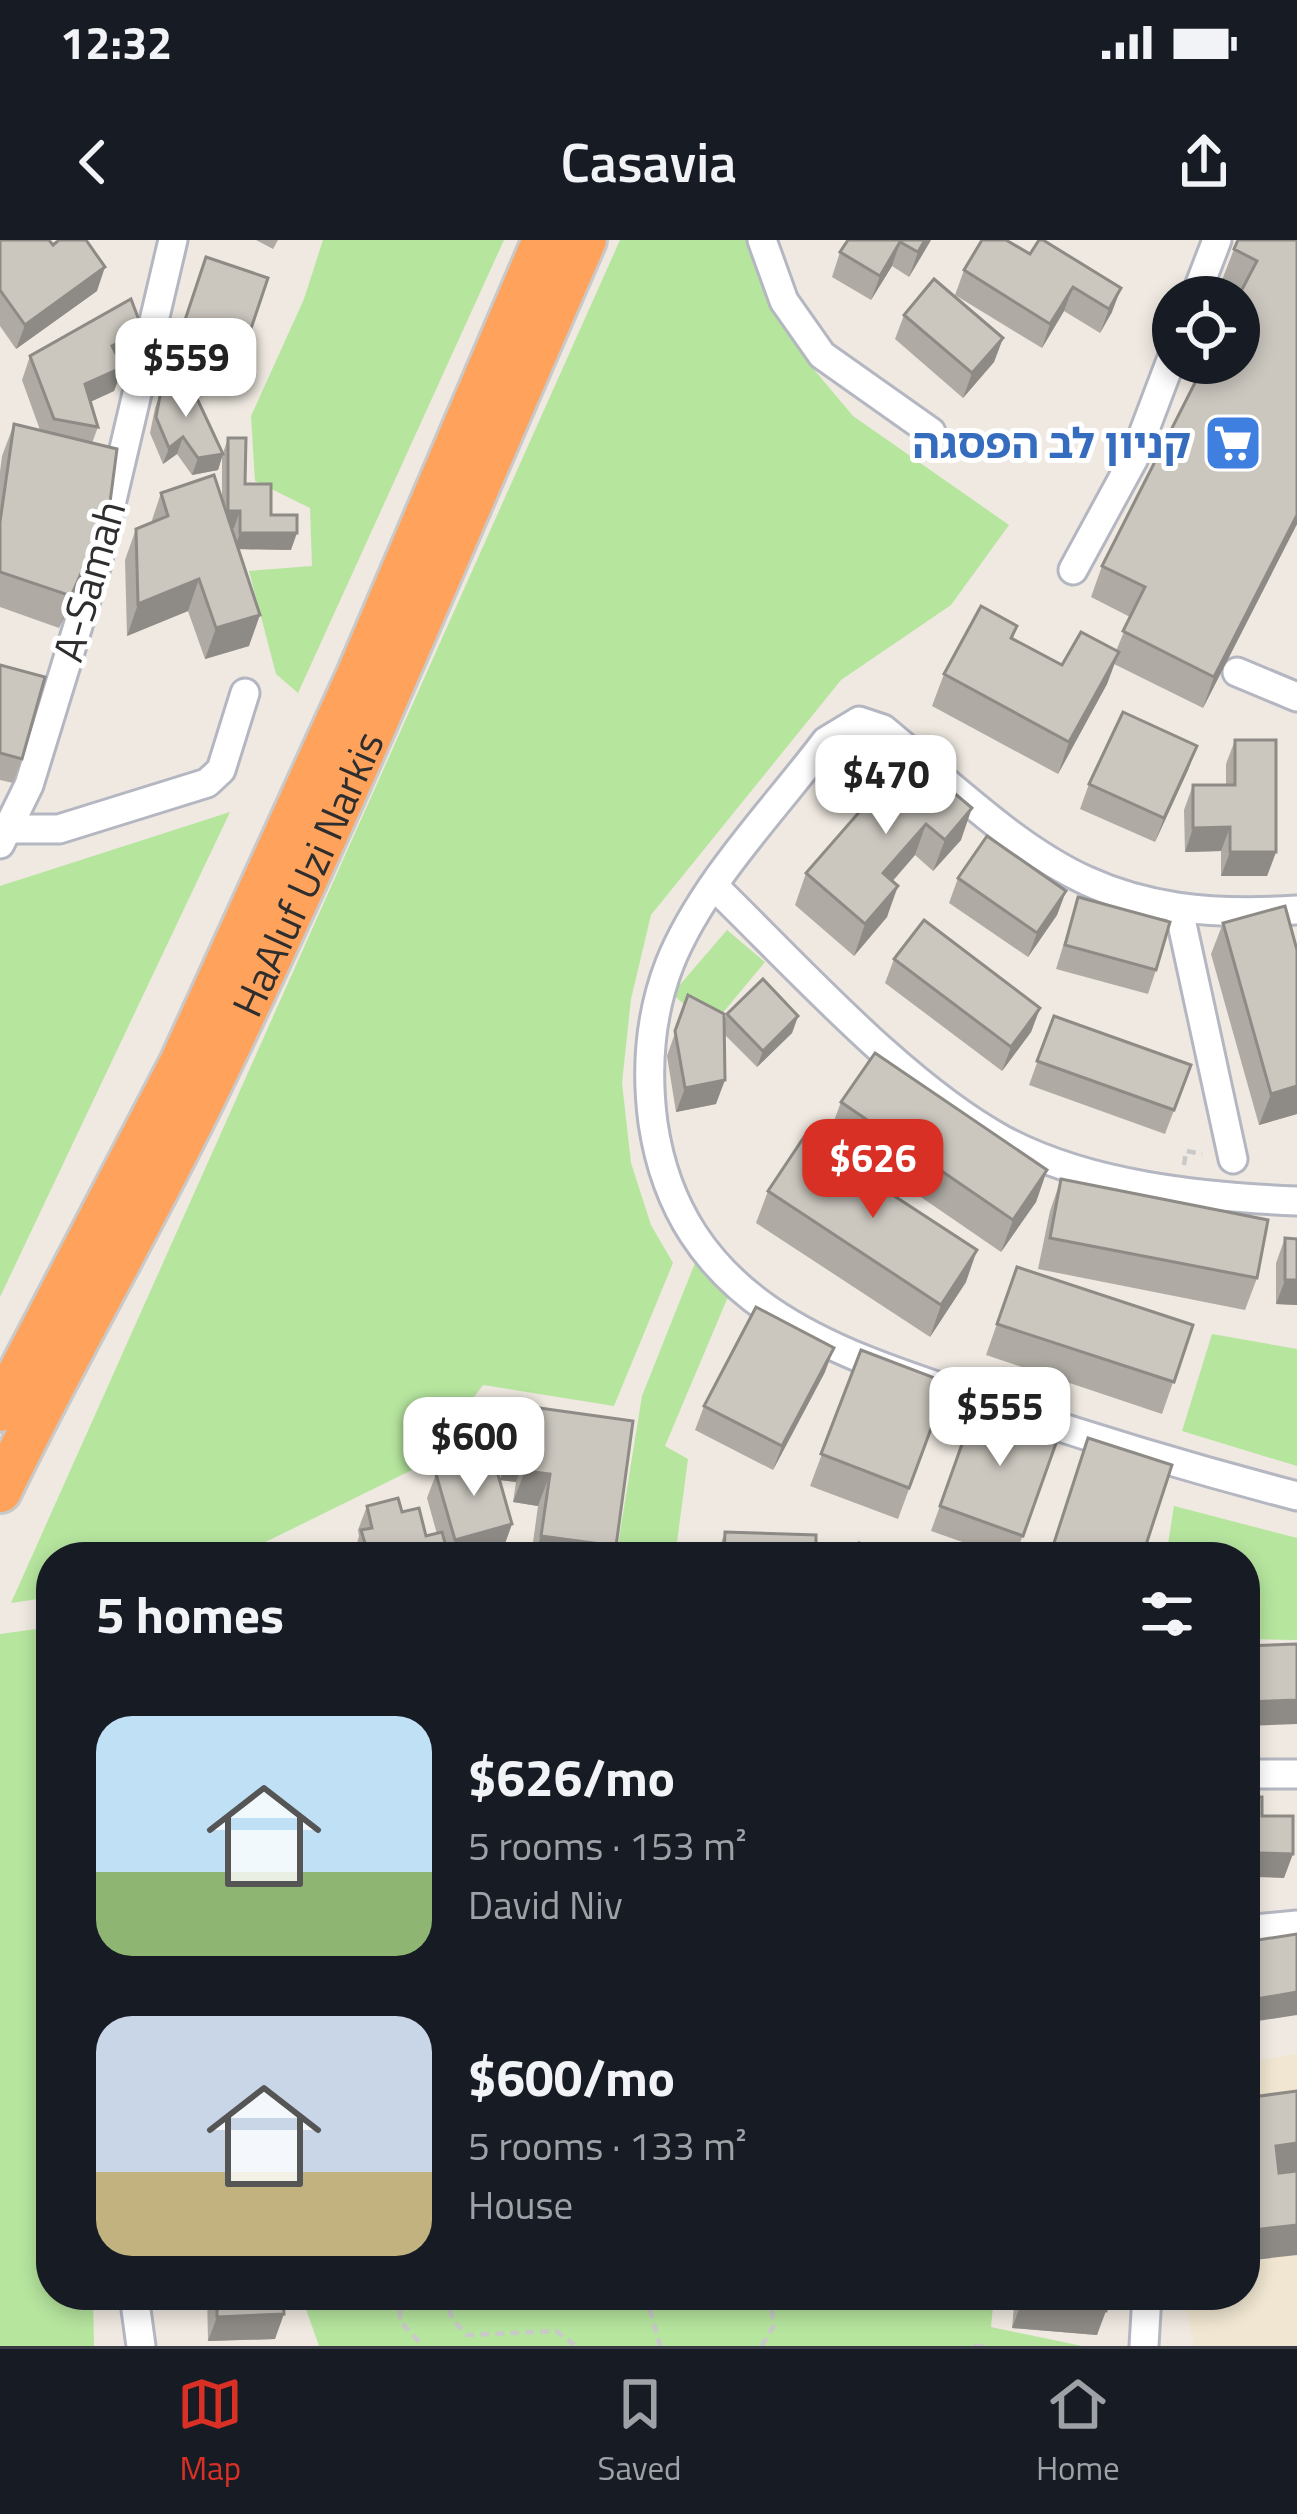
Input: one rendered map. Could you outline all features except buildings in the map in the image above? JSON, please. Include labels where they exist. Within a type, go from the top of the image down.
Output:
[{"type":"highway","name":"HaAluf Uzi Narkis","points":[[0,1410],[190,1044],[358,675],[559,253]]},
{"type":"highway","name":"HaAluf Uzi Narkis","points":[[0,1491],[160,1187],[393,691],[559,253]]},
{"type":"street","name":"A-Samah","points":[[5,836],[97,564],[173,240]]},
{"type":"street","points":[[762,240],[784,301],[822,355],[931,432]]},
{"type":"street","points":[[1203,276],[1216,240]]},
{"type":"street","points":[[1072,570],[1134,458],[1162,384]]},
{"type":"street","points":[[1237,672],[1297,697]]},
{"type":"street","points":[[5,836],[59,829],[207,783],[221,770],[244,693]]},
{"type":"street","points":[[1297,910],[1179,910],[1099,889],[1063,873],[883,729],[859,721],[826,741],[716,887],[670,962],[653,1030],[650,1096],[656,1139],[686,1221],[736,1286],[791,1327],[853,1358],[1112,1445],[1297,1496]]},
{"type":"street","points":[[716,887],[966,1118],[1020,1148],[1074,1168],[1179,1189],[1297,1201]]},
{"type":"street","points":[[1179,910],[1233,1159]]},
{"type":"street","points":[[1260,1774],[1297,1774]]},
{"type":"street","points":[[1260,1929],[1297,1925]]},
{"type":"street","points":[[136,2310],[141,2346]]},
{"type":"street","points":[[1144,2346],[1146,2310]]},
{"type":"path","points":[[1179,1189],[1186,1151],[1233,1159]]},
{"type":"path","points":[[400,2310],[400,2320],[423,2346]]},
{"type":"path","points":[[450,2310],[467,2335],[556,2331],[576,2346]]},
{"type":"path","points":[[650,2310],[660,2346]]},
{"type":"path","points":[[762,2346],[773,2327],[772,2310]]},
{"type":"path","points":[[974,2346],[986,2346]]},
{"type":"shaded area","points":[[1297,2054],[1297,2346],[1194,2346],[1186,2310],[1260,2310],[1260,2060]]},
{"type":"green space","points":[[323,240],[504,240],[298,693],[276,674],[249,571],[312,566],[310,508],[255,481],[251,416],[304,299]]},
{"type":"green space","points":[[620,240],[752,240],[811,366],[853,416],[1009,525],[951,605],[841,680],[651,915],[631,999],[622,1083],[631,1163],[651,1225],[673,1263],[614,1406],[483,1385],[424,1464],[265,1542],[38,1542]]},
{"type":"green space","points":[[230,812],[0,1297],[0,886]]},
{"type":"green space","points":[[727,930],[765,962],[711,1027],[672,994]]},
{"type":"green space","points":[[695,1263],[730,1292],[665,1446],[688,1459],[677,1542],[618,1542],[642,1396]]},
{"type":"green space","points":[[1212,1334],[1297,1349],[1297,1466],[1182,1431]]},
{"type":"green space","points":[[1174,1506],[1297,1538],[1297,1640],[1260,1639],[1260,1542],[1168,1542]]},
{"type":"green space","points":[[36,1547],[36,1599],[11,1603]]},
{"type":"green space","points":[[36,1629],[36,2310],[93,2310],[94,2346],[0,2346],[0,1634]]},
{"type":"green space","points":[[306,2310],[993,2310],[991,2327],[1082,2346],[319,2346]]},
{"type":"place","name":"קניון לב הפסגה","points":[[1233,443]]}]
